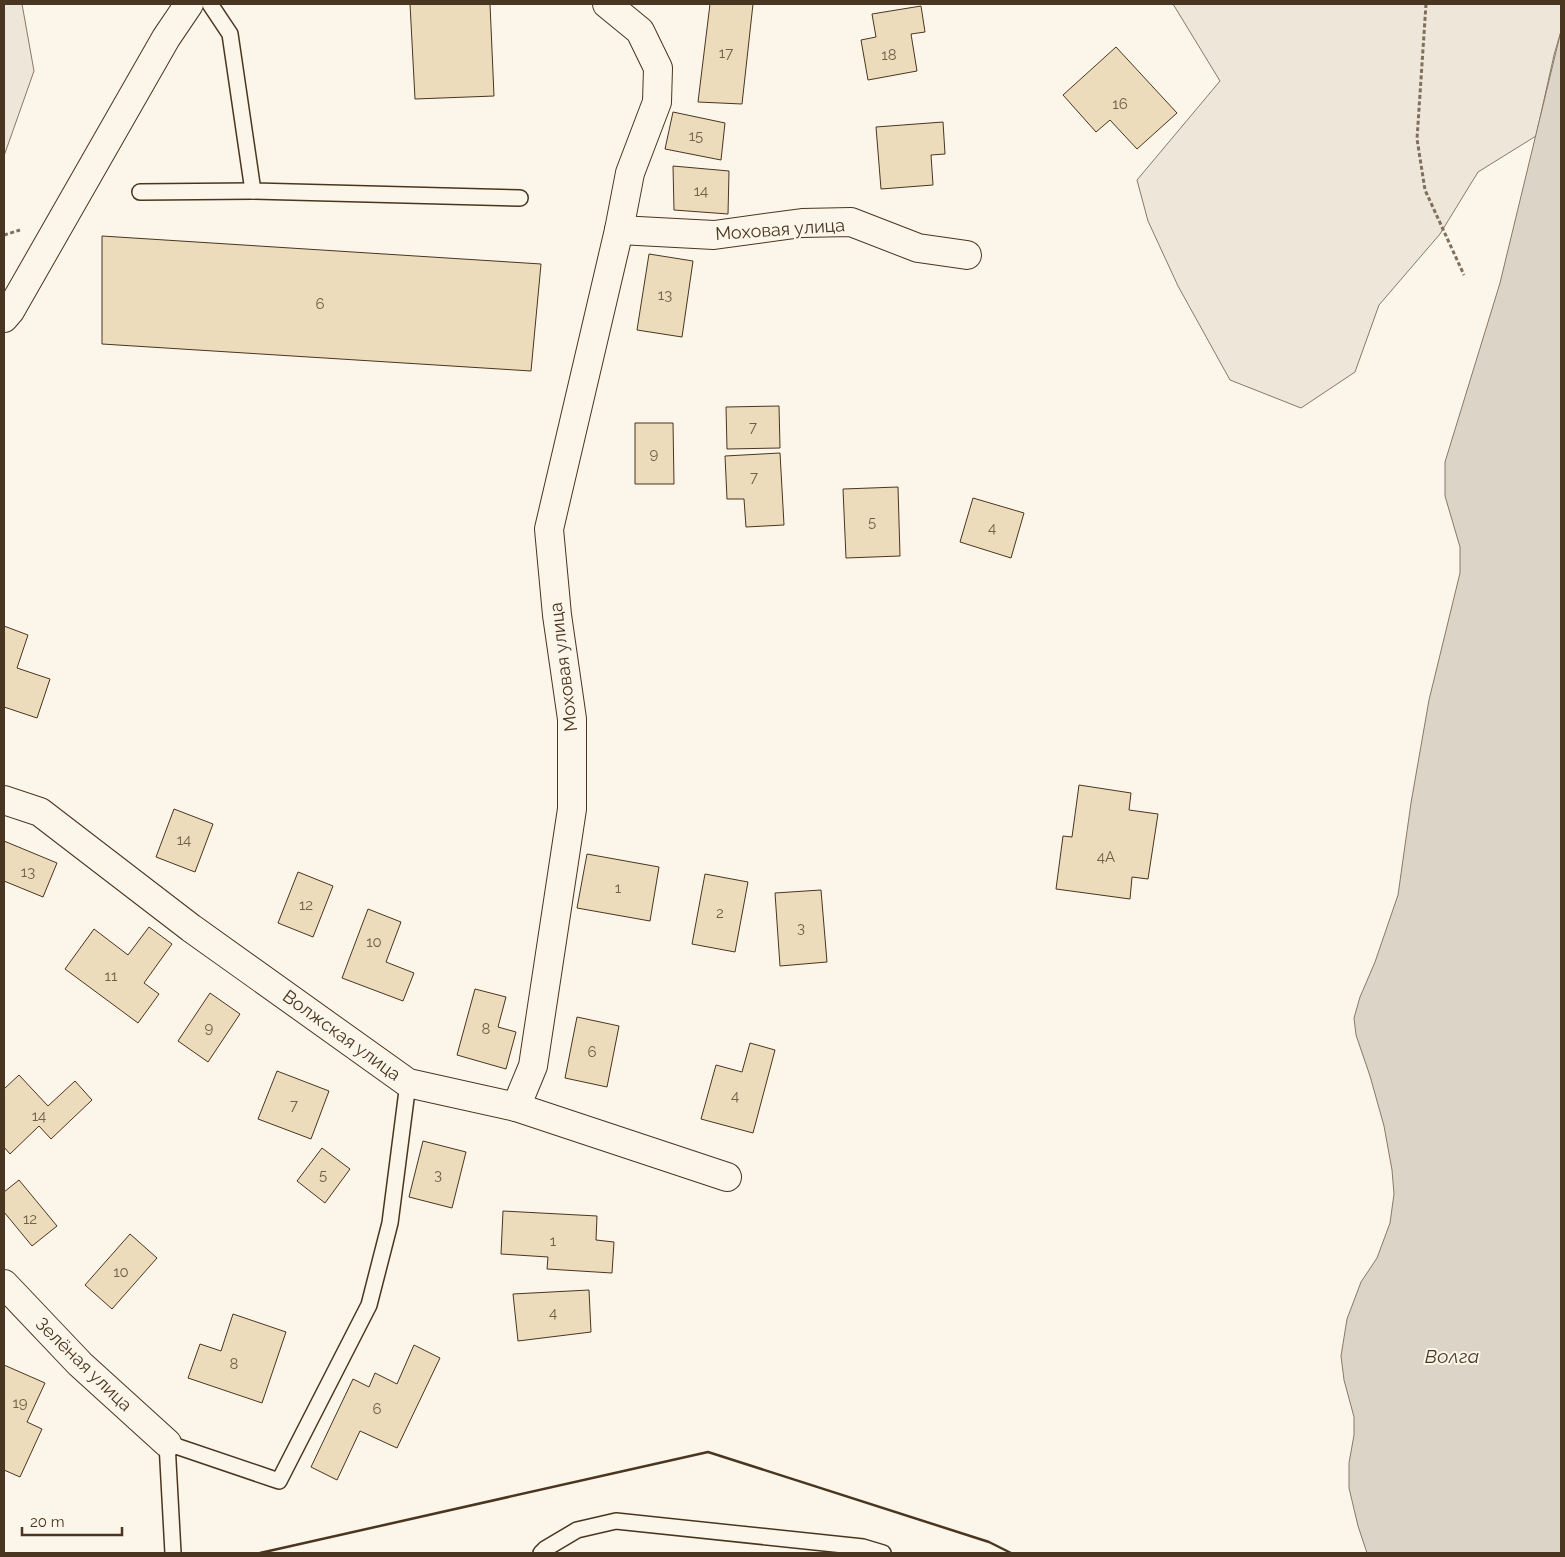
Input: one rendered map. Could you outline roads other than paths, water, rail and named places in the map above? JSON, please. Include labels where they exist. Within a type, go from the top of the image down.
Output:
[{"type":"street","points":[[4,318],[10,312],[166,38],[189,4]]},
{"type":"street","name":"Моховая улица","points":[[516,1107],[533,1066],[572,809],[572,719],[557,615],[549,529],[619,230],[630,173],[657,102],[658,68],[640,32],[607,4]]},
{"type":"street","name":"Моховая улица","points":[[619,230],[714,235],[802,223],[851,222],[918,248],[967,255]]},
{"type":"street","name":"Волжская улица","points":[[4,800],[40,812],[191,928],[408,1083],[516,1107],[727,1177]]},
{"type":"street","name":"Зелёная улица","points":[[4,1284],[80,1364],[167,1443]]},
{"type":"lane","points":[[210,4],[230,34],[253,191]]},
{"type":"lane","points":[[140,192],[253,191],[520,198]]},
{"type":"lane","points":[[173,1553],[167,1443],[279,1480],[369,1305],[390,1223],[408,1083]]},
{"type":"lane","points":[[541,1553],[577,1530],[616,1521],[863,1547],[883,1553]]},
{"type":"water","name":"Волга","points":[[1561,31],[1561,1553],[1367,1553],[1349,1488],[1349,1463],[1354,1435],[1354,1417],[1344,1380],[1341,1356],[1347,1319],[1361,1282],[1377,1258],[1390,1223],[1394,1194],[1392,1170],[1384,1126],[1356,1035],[1354,1018],[1398,895],[1411,803],[1429,700],[1460,573],[1460,547],[1445,496],[1445,462],[1500,283]]}]
